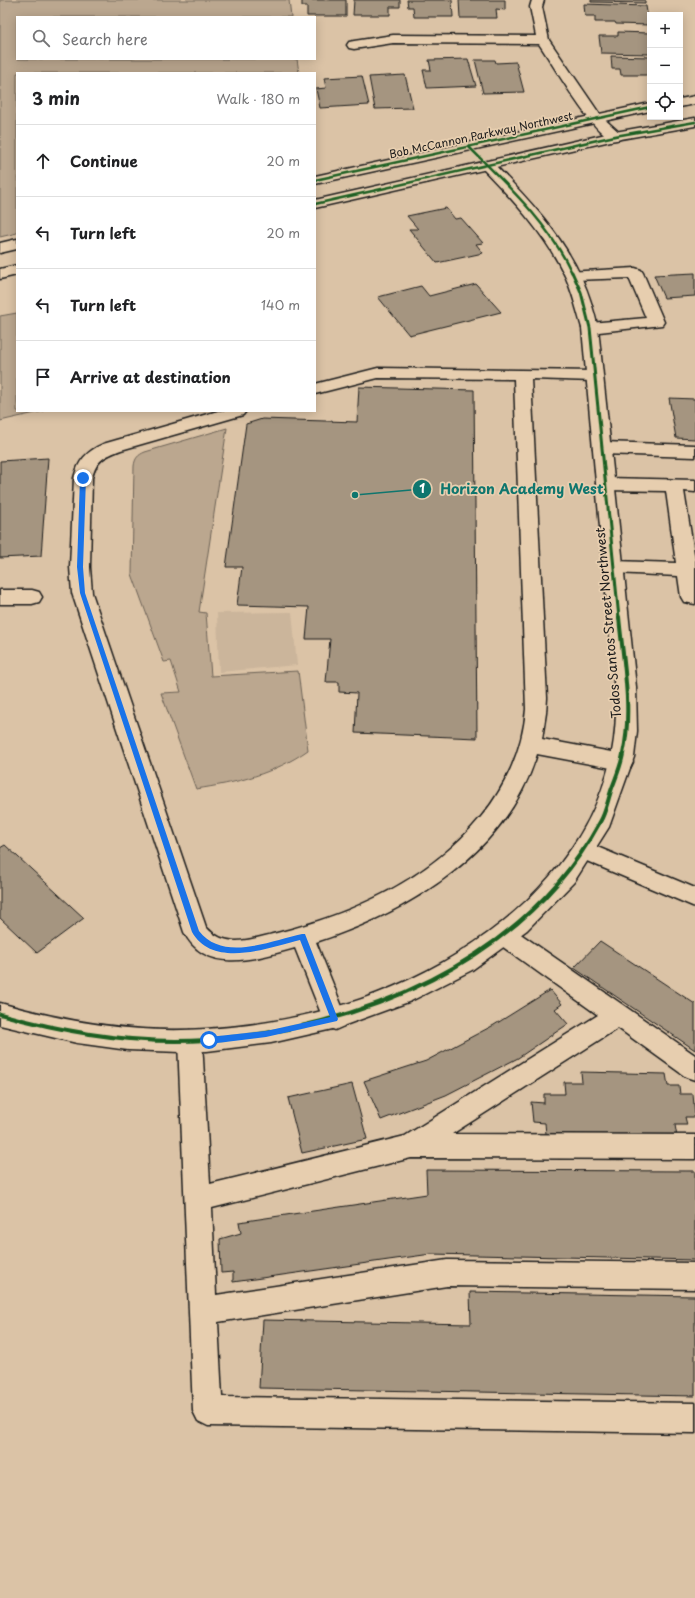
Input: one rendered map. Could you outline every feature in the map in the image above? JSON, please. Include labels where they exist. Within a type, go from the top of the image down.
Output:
[{"type":"street","points":[[538,0],[536,7],[543,40],[596,119],[615,136]]},
{"type":"street","points":[[354,45],[393,39],[543,40]]},
{"type":"street","points":[[683,102],[695,100]]},
{"type":"street","name":"Bob McCannon Parkway Northwest","points":[[316,180],[647,108]]},
{"type":"street","points":[[316,204],[615,136],[695,122]]},
{"type":"street","name":"Todos Santos Street Northwest","points":[[0,1014],[38,1026],[93,1036],[151,1041],[190,1041],[266,1034],[335,1019],[375,1006],[425,985],[470,959],[504,935],[545,898],[574,865],[596,829],[612,794],[622,762],[627,722],[626,687],[590,328],[584,304],[574,276],[563,254],[546,230],[468,146]]},
{"type":"street","points":[[0,248],[16,244]]},
{"type":"street","points":[[0,274],[16,270]]},
{"type":"street","points":[[574,276],[635,273],[656,322],[590,328]]},
{"type":"street","points":[[316,389],[378,373],[594,376]]},
{"type":"street","points":[[234,412],[106,449],[91,460],[85,469],[83,478],[80,580],[82,593],[196,932],[202,940],[212,946],[224,950],[252,949],[302,936],[333,927],[372,911],[407,892],[439,871],[466,847],[489,822],[508,796],[522,768],[530,745],[536,712],[536,683],[522,374]]},
{"type":"street","points":[[602,448],[695,451]]},
{"type":"street","points":[[605,484],[695,486]]},
{"type":"street","points":[[674,485],[691,597],[695,597]]},
{"type":"street","points":[[614,568],[686,570]]},
{"type":"street","points":[[0,597],[32,597]]},
{"type":"street","points":[[530,745],[622,762]]},
{"type":"street","points":[[583,850],[695,898]]},
{"type":"street","points":[[504,935],[695,1069]]},
{"type":"street","points":[[302,936],[335,1019]]},
{"type":"street","points":[[411,1146],[618,1015]]},
{"type":"street","points":[[190,1041],[208,1410],[695,1418]]},
{"type":"street","points":[[198,1199],[411,1146],[695,1147]]},
{"type":"street","points":[[203,1311],[447,1273],[695,1276]]},
{"type":"shaded area","points":[[0,0],[289,0],[291,16],[16,16],[16,60],[297,60],[299,72],[16,72],[16,233],[0,237]]},
{"type":"shaded area","points":[[16,313],[16,412],[40,412],[0,421],[0,316]]},
{"type":"shaded area","points":[[227,428],[199,612],[206,613],[211,676],[298,671],[308,750],[282,765],[254,776],[226,784],[196,789],[161,693],[181,692],[171,661],[164,662],[132,574],[134,466],[137,457],[140,454]]},
{"type":"shaded area","points":[[292,612],[297,665],[219,672],[217,613]]},
{"type":"building","points":[[302,0],[346,0],[346,16],[307,16],[307,6],[302,6]]},
{"type":"building","points":[[354,0],[400,0],[400,7],[390,7],[390,15],[353,15]]},
{"type":"building","points":[[407,0],[452,0],[453,17],[414,17],[413,7],[408,7]]},
{"type":"building","points":[[459,0],[505,0],[505,10],[496,9],[497,18],[460,18]]},
{"type":"building","points":[[591,0],[645,0],[645,3],[591,2]]},
{"type":"building","points":[[584,4],[646,6],[647,25],[595,22],[595,16],[585,16]]},
{"type":"building","points":[[618,32],[647,33],[647,54],[601,53],[599,36],[618,36]]},
{"type":"building","points":[[611,56],[647,57],[647,75],[621,75],[620,69],[612,69]]},
{"type":"building","points":[[468,59],[476,86],[427,88],[423,70],[431,70],[429,60]]},
{"type":"building","points":[[475,60],[495,60],[496,63],[516,62],[524,92],[483,93]]},
{"type":"building","points":[[405,75],[413,108],[375,109],[369,77]]},
{"type":"building","points":[[362,76],[369,105],[320,108],[316,89],[326,88],[324,78]]},
{"type":"building","points":[[446,208],[455,219],[461,218],[483,243],[476,244],[483,253],[437,263],[409,229],[418,229],[407,216]]},
{"type":"building","points":[[695,273],[695,296],[664,298],[654,275]]},
{"type":"building","points":[[476,284],[501,312],[409,335],[378,297],[421,286],[429,296]]},
{"type":"building","points":[[359,387],[474,390],[477,738],[355,733],[357,693],[339,692],[339,682],[326,682],[330,639],[306,639],[309,607],[237,605],[242,567],[226,567],[246,424],[262,419],[357,422]]},
{"type":"building","points":[[669,398],[695,399],[695,439],[676,438]]},
{"type":"building","points":[[48,458],[41,556],[0,558],[0,461]]},
{"type":"building","points":[[5,845],[84,918],[37,953],[0,918],[0,848]]},
{"type":"building","points":[[600,941],[695,1004],[695,1050],[574,968]]},
{"type":"building","points":[[550,990],[562,1004],[555,1009],[568,1024],[518,1058],[446,1095],[381,1120],[364,1081],[426,1061],[494,1025]]},
{"type":"building","points":[[581,1072],[666,1074],[668,1086],[679,1086],[680,1094],[693,1094],[695,1117],[685,1117],[687,1125],[675,1125],[677,1137],[546,1134],[545,1123],[533,1122],[531,1102],[544,1103],[544,1094],[565,1094],[564,1082],[582,1082]]},
{"type":"building","points":[[352,1084],[367,1139],[302,1153],[288,1098]]},
{"type":"building","points":[[426,1170],[695,1171],[695,1260],[431,1254],[233,1282],[233,1272],[221,1273],[220,1239],[241,1233],[239,1222],[427,1194]]},
{"type":"building","points":[[470,1292],[695,1296],[695,1396],[259,1388],[263,1320],[471,1324]]},
{"type":"cycle path","points":[[316,180],[647,108]]},
{"type":"cycle path","points":[[316,204],[615,136],[695,122]]},
{"type":"cycle path","points":[[0,1014],[77,1033],[154,1041],[207,1040],[271,1033],[337,1017],[402,994],[463,963],[519,923],[565,876],[601,820],[623,757],[625,748],[627,704],[590,328],[578,287],[567,262],[556,243],[529,209],[468,146]]},
{"type":"place","name":"Horizon Academy West","points":[[355,495]]},
{"type":"route","points":[[83,478],[80,567],[82,593],[196,932],[202,940],[212,946],[224,950],[252,949],[302,936],[335,1019],[266,1034],[209,1040]]}]
